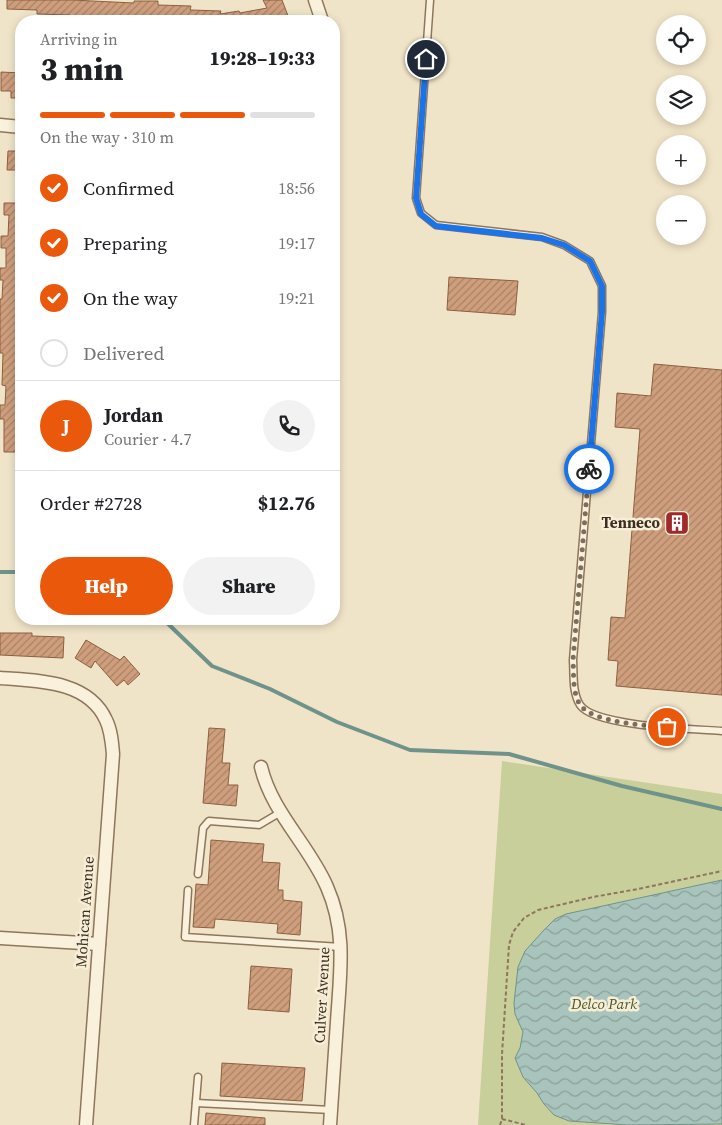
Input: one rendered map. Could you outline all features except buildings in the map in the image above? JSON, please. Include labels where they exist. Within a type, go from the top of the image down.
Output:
[{"type":"street","points":[[315,0],[320,15]]},
{"type":"street","points":[[0,125],[15,126]]},
{"type":"street","name":"Mohican Avenue","points":[[0,678],[40,681],[73,689],[87,697],[97,706],[106,720],[111,735],[113,754],[86,1125]]},
{"type":"street","name":"Culver Avenue","points":[[261,767],[269,791],[280,812],[309,855],[328,888],[338,916],[341,946],[330,1125]]},
{"type":"street","points":[[0,938],[99,944]]},
{"type":"lane","points":[[430,0],[416,198],[421,214],[436,226],[542,238],[564,245],[590,261],[602,286],[602,312],[573,660],[574,690],[581,706],[597,716],[630,724],[722,731]]},
{"type":"lane","points":[[198,874],[203,828],[209,821],[259,825],[280,812]]},
{"type":"lane","points":[[188,890],[185,937],[341,946]]},
{"type":"lane","points":[[194,1125],[198,1077]]},
{"type":"lane","points":[[196,1103],[331,1110]]},
{"type":"path","points":[[500,1125],[502,1119],[502,1054],[509,945],[514,932],[524,918],[538,910],[565,903],[722,872]]},
{"type":"path","points":[[502,1119],[526,1125]]},
{"type":"green space","name":"Delco Park","points":[[502,761],[722,794],[722,1125],[478,1125]]},
{"type":"water","points":[[722,880],[722,1124],[628,1125],[569,1121],[554,1115],[523,1077],[515,1058],[520,1048],[523,1032],[515,1014],[514,1003],[518,967],[525,951],[555,919],[566,914]]},
{"type":"waterway","points":[[0,572],[15,572]]},
{"type":"waterway","points":[[169,625],[212,666],[270,689],[337,722],[410,750],[509,754],[622,786],[722,809]]},
{"type":"way so far","points":[[589,469],[573,660],[574,690],[581,706],[597,716],[630,724],[667,727]]},
{"type":"place","name":"Tenneco","points":[[677,523]]},
{"type":"route","points":[[426,59],[416,198],[421,214],[436,226],[542,238],[564,245],[590,261],[602,286],[602,312],[589,469]]}]
